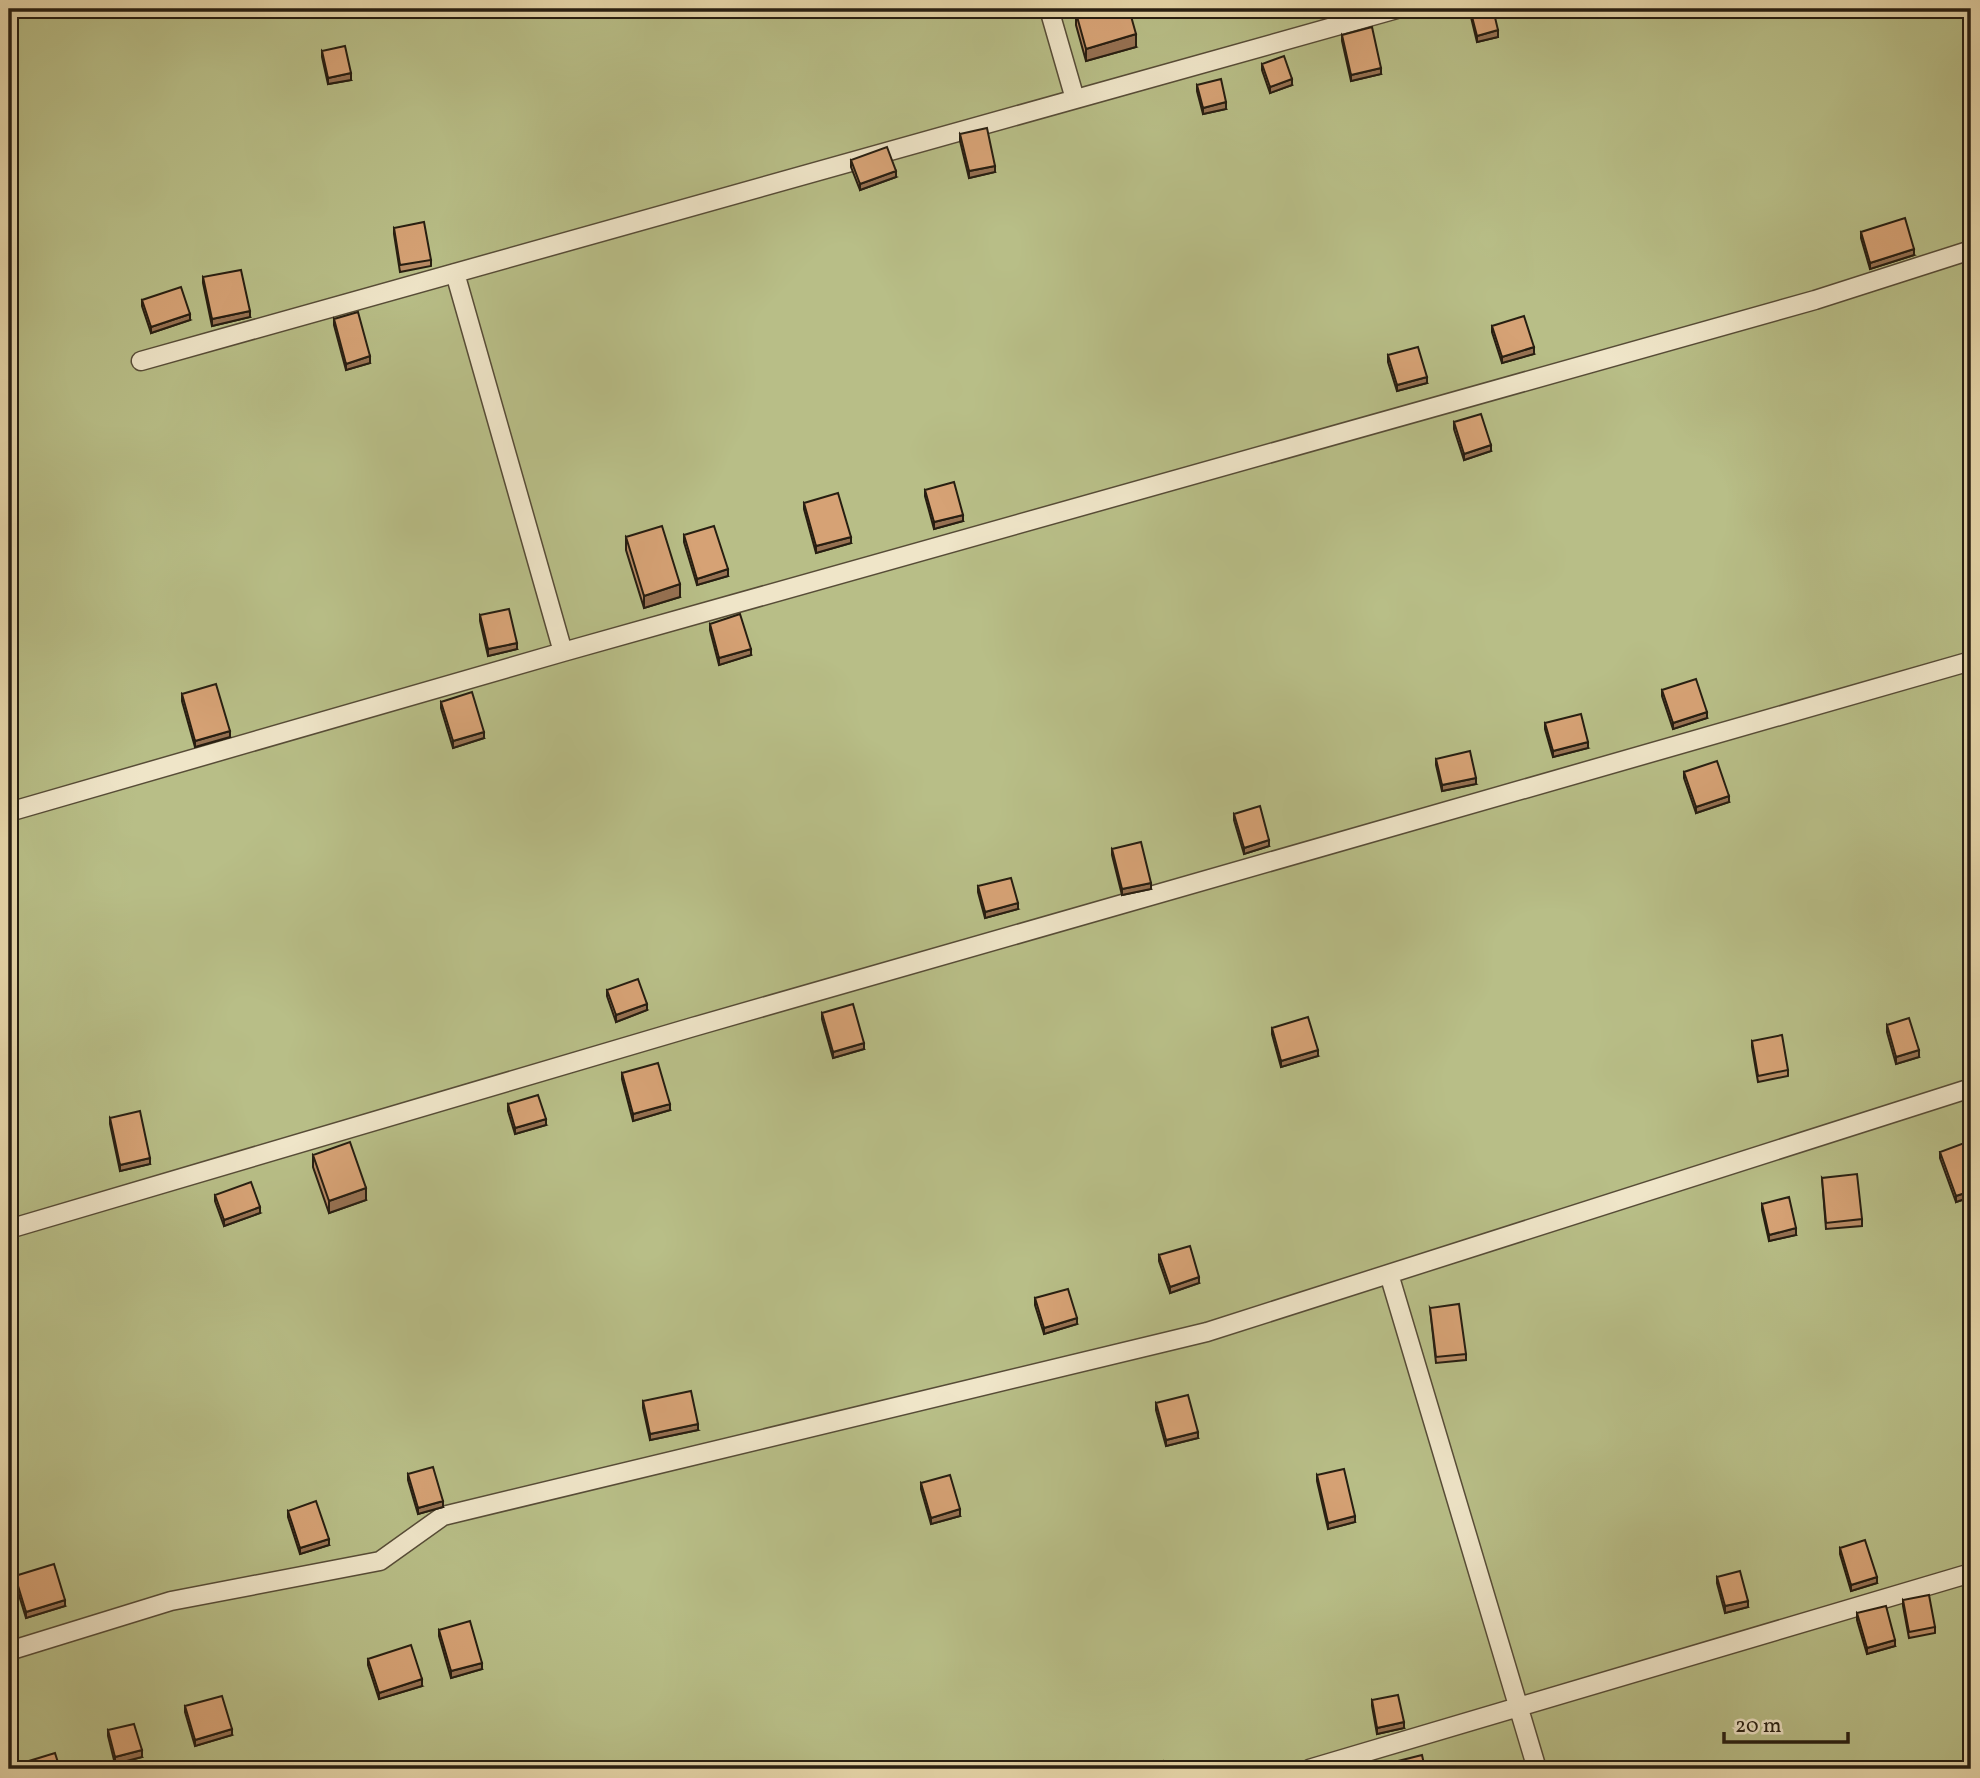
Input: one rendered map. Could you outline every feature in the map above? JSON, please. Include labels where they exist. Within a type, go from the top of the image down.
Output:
[{"type":"lane","points":[[1049,9],[1075,99]]},
{"type":"lane","points":[[141,361],[1397,9]]},
{"type":"lane","points":[[9,812],[563,652],[1815,300],[1971,250]]},
{"type":"lane","points":[[455,273],[563,652]]},
{"type":"lane","points":[[9,1229],[680,1031],[1971,661]]},
{"type":"lane","points":[[9,1651],[172,1601],[380,1560],[443,1516],[1207,1332],[1971,1088]]},
{"type":"lane","points":[[1388,1274],[1537,1769]]},
{"type":"lane","points":[[1310,1769],[1971,1573]]},
{"type":"green space","points":[[9,9],[1971,9],[1971,1769],[9,1769]]},
{"type":"building","points":[[1090,9],[1129,9],[1136,34],[1086,49],[1076,13]]},
{"type":"building","points":[[1470,9],[1493,9],[1498,30],[1477,36]]},
{"type":"building","points":[[1372,27],[1381,68],[1351,75],[1342,35]]},
{"type":"building","points":[[345,46],[351,73],[328,78],[322,51]]},
{"type":"building","points":[[1284,56],[1292,79],[1270,87],[1262,64]]},
{"type":"building","points":[[1221,79],[1226,102],[1203,108],[1197,85]]},
{"type":"building","points":[[987,128],[995,166],[969,171],[960,134]]},
{"type":"building","points":[[887,147],[896,171],[860,184],[851,160]]},
{"type":"building","points":[[1905,218],[1914,249],[1870,263],[1861,232]]},
{"type":"building","points":[[424,222],[431,260],[400,265],[394,228]]},
{"type":"building","points":[[241,270],[250,311],[212,319],[203,277]]},
{"type":"building","points":[[181,287],[190,314],[151,327],[142,300]]},
{"type":"building","points":[[358,312],[370,356],[346,364],[334,319]]},
{"type":"building","points":[[1524,316],[1534,347],[1502,357],[1492,326]]},
{"type":"building","points":[[1418,347],[1427,377],[1397,385],[1388,355]]},
{"type":"building","points":[[1481,414],[1491,445],[1464,454],[1454,422]]},
{"type":"building","points":[[954,482],[963,515],[934,522],[925,490]]},
{"type":"building","points":[[838,493],[851,537],[816,546],[804,503]]},
{"type":"building","points":[[662,526],[680,584],[644,596],[626,537]]},
{"type":"building","points":[[714,526],[728,569],[697,579],[684,535]]},
{"type":"building","points":[[509,609],[517,643],[488,649],[480,615]]},
{"type":"building","points":[[740,614],[751,649],[719,658],[710,624]]},
{"type":"building","points":[[1696,679],[1707,712],[1673,723],[1662,690]]},
{"type":"building","points":[[216,684],[230,731],[195,741],[182,694]]},
{"type":"building","points":[[472,692],[484,732],[453,741],[441,702]]},
{"type":"building","points":[[1581,714],[1588,742],[1553,751],[1545,723]]},
{"type":"building","points":[[1470,751],[1476,778],[1442,785],[1436,759]]},
{"type":"building","points":[[1717,761],[1729,796],[1696,807],[1684,772]]},
{"type":"building","points":[[1260,806],[1269,840],[1244,848],[1234,814]]},
{"type":"building","points":[[1141,842],[1151,883],[1122,889],[1112,849]]},
{"type":"building","points":[[1011,878],[1018,903],[985,912],[978,886]]},
{"type":"building","points":[[638,979],[647,1004],[616,1015],[607,990]]},
{"type":"building","points":[[853,1004],[864,1043],[833,1052],[822,1013]]},
{"type":"building","points":[[1308,1017],[1318,1050],[1281,1061],[1272,1028]]},
{"type":"building","points":[[1909,1018],[1919,1050],[1896,1057],[1887,1025]]},
{"type":"building","points":[[1782,1035],[1788,1070],[1758,1076],[1752,1041]]},
{"type":"building","points":[[658,1063],[670,1104],[633,1114],[622,1073]]},
{"type":"building","points":[[538,1095],[546,1119],[515,1128],[508,1104]]},
{"type":"building","points":[[140,1111],[150,1158],[120,1165],[110,1118]]},
{"type":"building","points":[[350,1142],[366,1188],[329,1201],[313,1155]]},
{"type":"building","points":[[1967,1142],[1971,1154],[1971,1191],[1956,1196],[1940,1152]]},
{"type":"building","points":[[1857,1174],[1862,1219],[1826,1223],[1822,1178]]},
{"type":"building","points":[[251,1182],[260,1207],[224,1220],[215,1195]]},
{"type":"building","points":[[1789,1197],[1796,1228],[1769,1235],[1762,1204]]},
{"type":"building","points":[[1190,1246],[1199,1277],[1170,1287],[1159,1255]]},
{"type":"building","points":[[1068,1289],[1077,1318],[1044,1328],[1035,1298]]},
{"type":"building","points":[[1459,1304],[1466,1354],[1436,1357],[1430,1308]]},
{"type":"building","points":[[691,1391],[698,1424],[650,1434],[643,1401]]},
{"type":"building","points":[[1188,1395],[1198,1432],[1166,1440],[1156,1403]]},
{"type":"building","points":[[433,1467],[443,1501],[418,1508],[408,1474]]},
{"type":"building","points":[[1344,1469],[1355,1516],[1328,1523],[1317,1475]]},
{"type":"building","points":[[950,1475],[960,1509],[931,1518],[921,1483]]},
{"type":"building","points":[[316,1501],[329,1539],[300,1548],[288,1511]]},
{"type":"building","points":[[1865,1540],[1877,1577],[1851,1585],[1840,1548]]},
{"type":"building","points":[[54,1564],[65,1600],[26,1612],[15,1576]]},
{"type":"building","points":[[1740,1571],[1748,1601],[1725,1606],[1717,1577]]},
{"type":"building","points":[[1929,1595],[1935,1627],[1909,1632],[1903,1600]]},
{"type":"building","points":[[1886,1606],[1895,1640],[1867,1648],[1857,1613]]},
{"type":"building","points":[[470,1621],[482,1663],[451,1671],[439,1630]]},
{"type":"building","points":[[411,1645],[422,1679],[379,1693],[368,1659]]},
{"type":"building","points":[[1398,1695],[1404,1722],[1377,1728],[1372,1700]]},
{"type":"building","points":[[222,1696],[232,1729],[195,1740],[185,1706]]},
{"type":"building","points":[[134,1724],[142,1750],[115,1757],[108,1730]]},
{"type":"building","points":[[55,1753],[60,1769],[32,1769],[29,1761]]},
{"type":"building","points":[[1422,1755],[1425,1769],[1396,1769],[1394,1762]]},
{"type":"building","points":[[1163,1761],[1165,1769],[1139,1768]]}]
